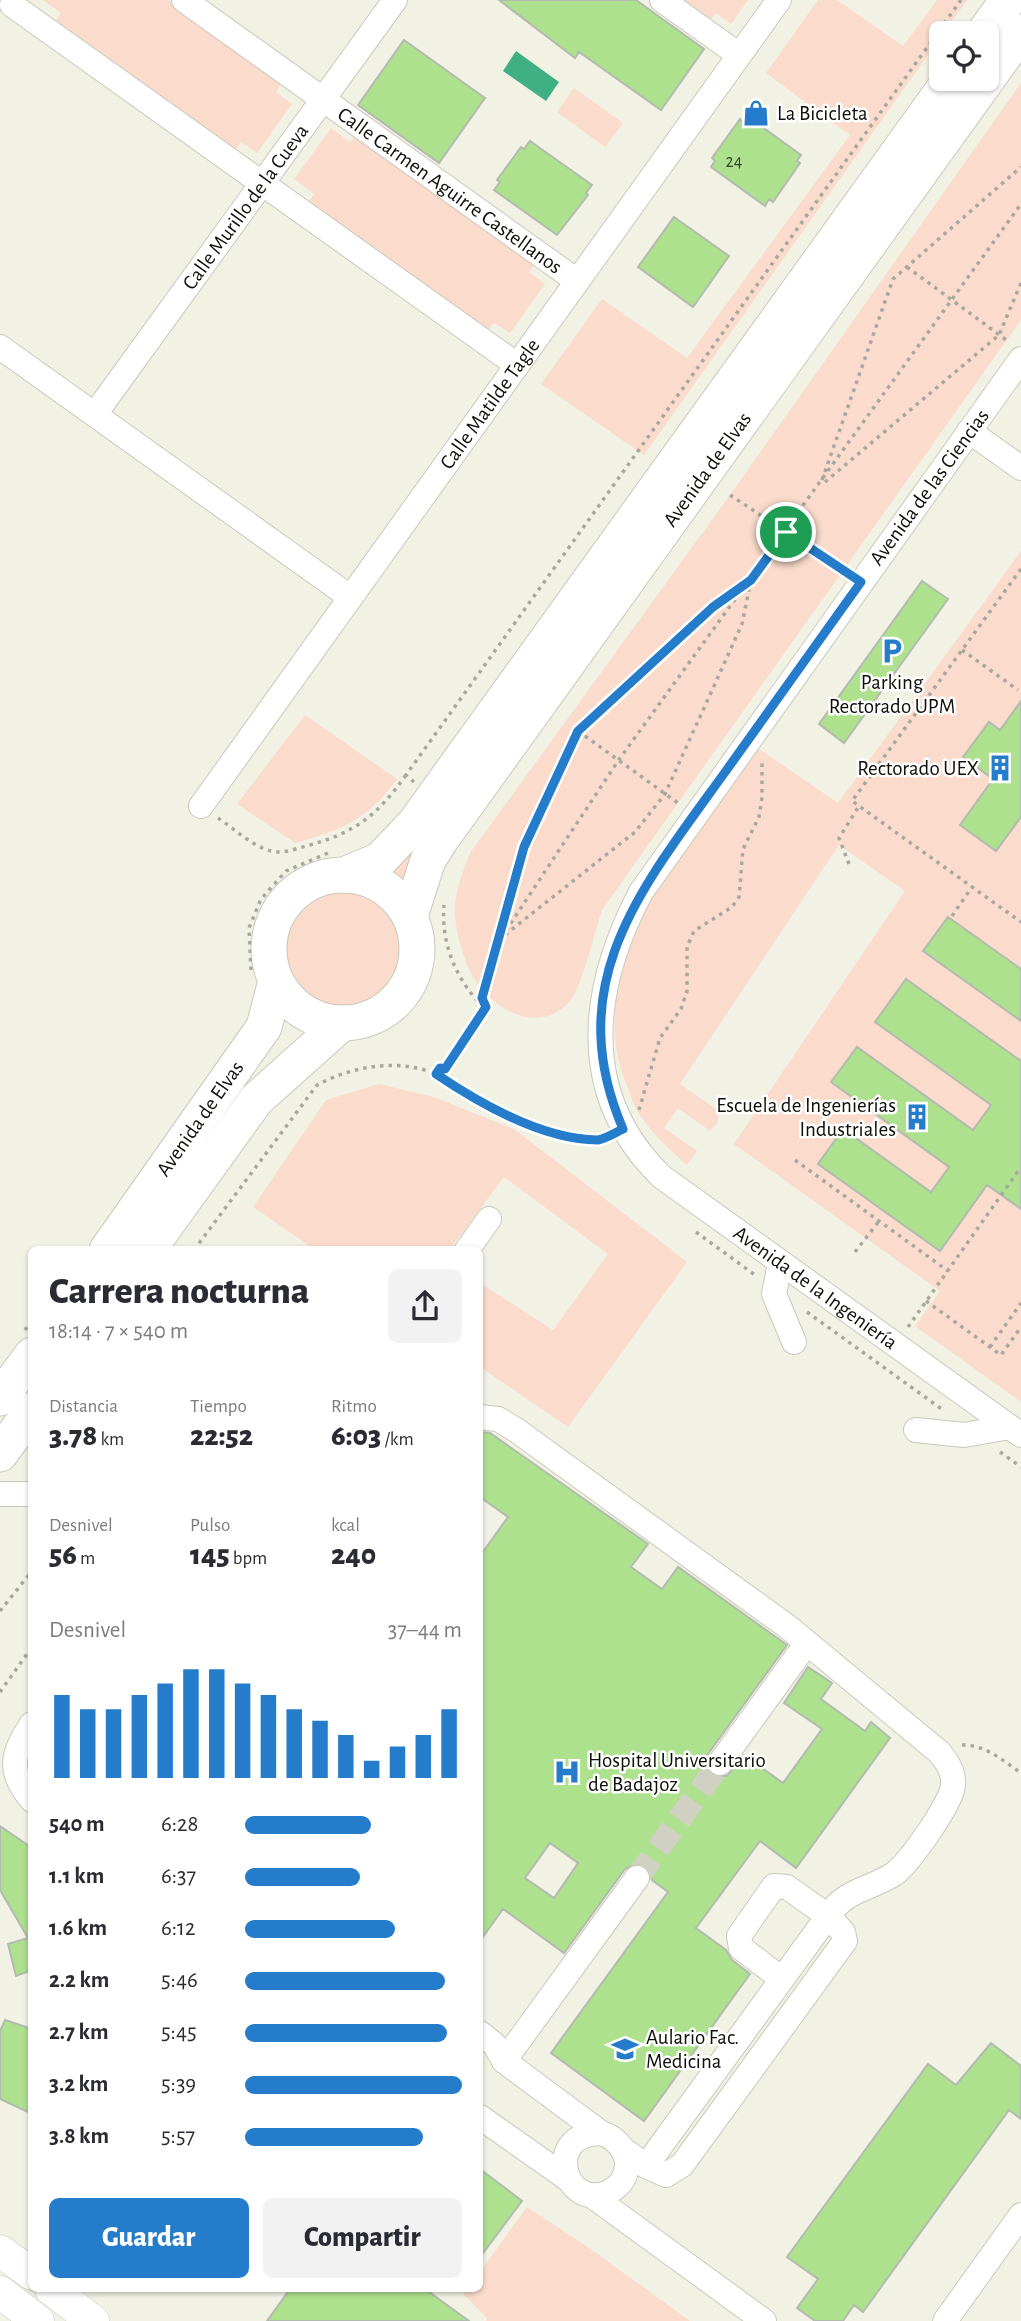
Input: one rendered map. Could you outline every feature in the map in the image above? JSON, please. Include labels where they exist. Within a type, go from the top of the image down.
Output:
[{"type":"highway","points":[[993,21],[1008,0]]},
{"type":"highway","name":"Avenida de Elvas","points":[[410,916],[428,860],[440,841],[1021,32]]},
{"type":"highway","name":"Avenida de Elvas","points":[[340,863],[380,860],[415,823],[942,91]]},
{"type":"highway","points":[[340,863],[383,887],[398,900],[410,916],[417,950],[412,975],[406,989],[376,1016],[341,1024],[305,1013],[263,977],[269,954],[270,935],[283,906],[305,885],[329,876],[340,863]]},
{"type":"highway","name":"Avenida de Elvas","points":[[110,1246],[264,1027],[263,977]]},
{"type":"highway","name":"Avenida de Elvas","points":[[151,1246],[256,1100],[341,1024]]},
{"type":"highway","points":[[0,1398],[28,1360]]},
{"type":"highway","points":[[0,1454],[28,1416]]},
{"type":"main road","points":[[0,2251],[28,2271]]},
{"type":"main road","points":[[0,2292],[38,2321]]},
{"type":"main road","points":[[55,2292],[93,2321]]},
{"type":"street","name":"Calle Carmen Aguirre Castellanos","points":[[184,0],[577,281]]},
{"type":"street","name":"Calle Murillo de la Cueva","points":[[95,414],[395,0]]},
{"type":"street","points":[[662,0],[739,55]]},
{"type":"street","name":"Calle Matilde Tagle","points":[[201,806],[779,0]]},
{"type":"street","points":[[9,8],[264,184],[517,365]]},
{"type":"street","points":[[0,347],[350,597]]},
{"type":"street","name":"Avenida de las Ciencias","points":[[623,1129],[602,1069],[600,1017],[612,956],[635,902],[694,815],[969,431],[1016,351]]},
{"type":"street","points":[[969,431],[1021,468]]},
{"type":"street","name":"Avenida de la Ingeniería","points":[[623,1129],[662,1177],[1016,1431]]},
{"type":"street","points":[[470,1246],[489,1219]]},
{"type":"street","points":[[780,1263],[774,1294],[794,1342]]},
{"type":"street","points":[[483,1417],[498,1419],[516,1430],[807,1643],[939,1752],[951,1769],[953,1784],[950,1798],[934,1825],[896,1873],[839,1900],[646,2166]]},
{"type":"street","points":[[916,1430],[974,1433],[1016,1431]]},
{"type":"street","points":[[0,1494],[28,1493]]},
{"type":"street","points":[[720,1763],[807,1643]]},
{"type":"street","points":[[28,1729],[18,1743],[14,1763],[18,1784],[28,1795]]},
{"type":"street","points":[[504,2061],[637,1878]]},
{"type":"street","points":[[483,2035],[495,2045],[504,2061],[601,2133],[610,2136],[646,2166],[666,2175],[682,2165],[845,1941],[843,1931],[828,1916],[787,1887],[774,1886],[739,1936],[741,1948],[782,1979]]},
{"type":"street","points":[[483,2056],[489,2061],[504,2061]]},
{"type":"street","points":[[483,2119],[764,2321]]},
{"type":"street","points":[[568,2179],[565,2170],[568,2150],[581,2136],[601,2133]]},
{"type":"street","points":[[591,2195],[610,2192],[624,2178],[627,2160],[624,2150]]},
{"type":"street","points":[[946,2321],[1021,2215]]},
{"type":"path","points":[[201,806],[261,847],[278,852],[333,839],[353,830],[383,806],[961,0]]},
{"type":"path","points":[[820,485],[893,279],[1021,167]]},
{"type":"path","points":[[501,938],[618,761],[1021,204]]},
{"type":"path","points":[[907,267],[999,335],[1016,351]]},
{"type":"path","points":[[820,485],[999,335],[1021,283]]},
{"type":"path","points":[[730,495],[861,582]]},
{"type":"path","points":[[1021,569],[852,801],[1021,922]]},
{"type":"path","points":[[440,1068],[445,1069],[486,1007],[482,998],[501,938],[524,847],[578,731],[713,607],[751,580]]},
{"type":"path","points":[[501,938],[635,832],[664,794],[742,624],[751,580]]},
{"type":"path","points":[[962,650],[1018,691]]},
{"type":"path","points":[[578,731],[694,815]]},
{"type":"path","points":[[197,1246],[317,1084],[337,1074],[390,1065],[419,1067],[436,1074],[474,1100],[550,1131],[600,1140],[623,1129],[640,1108],[660,1038],[681,1009],[687,991],[687,947],[694,931],[732,907],[739,897],[743,849],[759,817],[762,797],[761,756]]},
{"type":"path","points":[[406,775],[417,784]]},
{"type":"path","points":[[849,864],[839,838],[859,806]]},
{"type":"path","points":[[263,977],[249,928],[261,899],[286,871],[340,863]]},
{"type":"path","points":[[952,916],[972,887]]},
{"type":"path","points":[[436,1074],[481,1005],[462,984],[449,953],[443,919],[444,898]]},
{"type":"path","points":[[795,1160],[948,1271]]},
{"type":"path","points":[[908,1327],[1021,1167]]},
{"type":"path","points":[[855,1252],[879,1221]]},
{"type":"path","points":[[696,1232],[1021,1467]]},
{"type":"path","points":[[926,1301],[1001,1354],[1021,1327]]},
{"type":"path","points":[[990,1347],[1021,1303]]},
{"type":"path","points":[[0,1611],[28,1576]]},
{"type":"path","points":[[0,1692],[28,1653]]},
{"type":"path","points":[[952,1746],[975,1745],[1021,1773]]},
{"type":"shaded area","points":[[43,0],[168,0],[282,82],[276,92],[292,104],[257,153],[241,142],[234,152],[55,22],[61,13]]},
{"type":"shaded area","points":[[676,0],[748,0],[731,24],[716,13],[708,23]]},
{"type":"shaded area","points":[[818,0],[837,0],[903,46],[937,0],[967,0],[952,21],[929,21],[929,54],[644,455],[541,384],[602,299],[687,358],[850,135],[766,73]]},
{"type":"shaded area","points":[[516,51],[559,82],[546,101],[503,71]]},
{"type":"shaded area","points":[[1021,83],[1021,320],[602,910],[584,971],[570,1001],[545,1017],[531,1018],[505,1009],[482,989],[473,977],[459,939],[455,916],[456,900],[470,853],[730,495]]},
{"type":"shaded area","points":[[574,88],[623,123],[605,147],[557,112]]},
{"type":"shaded area","points":[[331,128],[350,142],[356,134],[535,263],[529,272],[545,284],[510,333],[494,323],[487,332],[308,203],[314,194],[294,179]]},
{"type":"shaded area","points":[[1021,551],[1021,1402],[915,1326],[940,1291],[734,1144],[905,891],[839,845],[680,1084],[719,1111],[718,1122],[710,1131],[678,1108],[664,1128],[697,1151],[687,1165],[656,1136],[638,1111],[625,1081],[615,1036],[617,991],[630,947],[650,903],[674,861],[755,746],[838,803]]},
{"type":"shaded area","points":[[305,715],[397,779],[375,804],[353,821],[295,843],[237,804]]},
{"type":"shaded area","points":[[423,833],[402,886],[382,874]]},
{"type":"shaded area","points":[[342,889],[365,893],[385,907],[399,927],[403,950],[399,973],[385,993],[365,1007],[342,1011],[319,1007],[299,993],[285,973],[281,950],[285,927],[299,907],[319,893]]},
{"type":"shaded area","points":[[379,1084],[434,1097],[514,1129],[687,1262],[568,1427],[483,1369],[483,1285],[553,1330],[608,1254],[504,1177],[452,1246],[310,1246],[253,1207],[326,1100]]},
{"type":"shaded area","points":[[527,2207],[690,2321],[486,2321],[487,2318],[463,2294],[483,2292],[483,2268]]},
{"type":"building","points":[[499,0],[636,0],[704,49],[661,110],[579,52],[575,58]]},
{"type":"building","points":[[404,40],[485,98],[439,163],[358,105]]},
{"type":"building","points":[[747,116],[801,155],[797,161],[800,163],[773,202],[769,199],[765,206],[711,167],[715,161],[712,158],[740,119],[743,122]]},
{"type":"building","points":[[530,141],[592,185],[586,193],[588,195],[557,235],[494,190],[500,182],[497,180],[521,147],[524,149]]},
{"type":"building","points":[[674,217],[729,256],[693,307],[638,267]]},
{"type":"building","points":[[922,581],[948,599],[844,743],[819,724]]},
{"type":"building","name":"Rectorado UEX","points":[[1021,701],[1021,817],[996,851],[960,825],[993,779],[963,757],[989,722],[1000,730]]},
{"type":"building","points":[[948,917],[1021,969],[1021,1021],[923,951]]},
{"type":"building","name":"Escuela de Ingenierías Industriales","points":[[906,979],[1021,1061],[1021,1209],[987,1185],[940,1251],[818,1164],[843,1129],[931,1192],[949,1167],[831,1082],[857,1047],[973,1130],[991,1105],[875,1022]]},
{"type":"building","name":"Hospital Universitario de Badajoz","points":[[483,1432],[490,1433],[648,1544],[631,1567],[662,1589],[678,1567],[787,1645],[708,1754],[705,1762],[711,1775],[727,1776],[744,1755],[783,1783],[822,1729],[784,1703],[808,1667],[832,1683],[821,1699],[865,1731],[871,1722],[890,1738],[796,1868],[760,1841],[696,1928],[726,1950],[732,1960],[750,1974],[644,2121],[551,2053],[668,1892],[652,1880],[646,1866],[638,1863],[625,1869],[564,1953],[503,1909],[483,1937],[483,1552],[508,1517],[483,1499]],"holes":[[[550,1843],[578,1863],[554,1898],[525,1878]]]},
{"type":"building","points":[[0,1826],[28,1845],[28,1938],[0,1890]]},
{"type":"building","points":[[28,1938],[28,1972],[16,1976],[8,1944]]},
{"type":"building","points":[[5,2020],[28,2028],[28,2112],[0,2099],[0,2031]]},
{"type":"building","points":[[991,2043],[1021,2066],[1021,2119],[1009,2110],[863,2312],[854,2305],[843,2321],[815,2321],[797,2308],[818,2279],[787,2257],[928,2064],[956,2085]]},
{"type":"building","points":[[483,2171],[522,2201],[483,2253]]},
{"type":"building","points":[[288,2292],[429,2292],[469,2321],[267,2321]]},
{"type":"tunnel","points":[[637,1878],[720,1763]]},
{"type":"place","name":"La Bicicleta","points":[[756,113]]},
{"type":"place","name":"Parking Rectorado UPM","points":[[892,651]]},
{"type":"place","name":"Rectorado UEX","points":[[1000,768]]},
{"type":"place","name":"Escuela de Ingenierías Industriales","points":[[917,1117]]},
{"type":"place","name":"Hospital Universitario de Badajoz","points":[[567,1772]]},
{"type":"place","name":"Aulario Fac. Medicina","points":[[625,2049]]},
{"type":"route","points":[[786,532],[861,582],[653,873],[630,912],[612,956],[600,1017],[602,1069],[610,1100],[623,1129],[600,1140],[550,1131],[474,1100],[436,1074],[440,1068],[445,1069],[486,1007],[482,998],[501,938],[524,847],[578,731],[713,607],[751,580],[786,532]]}]
